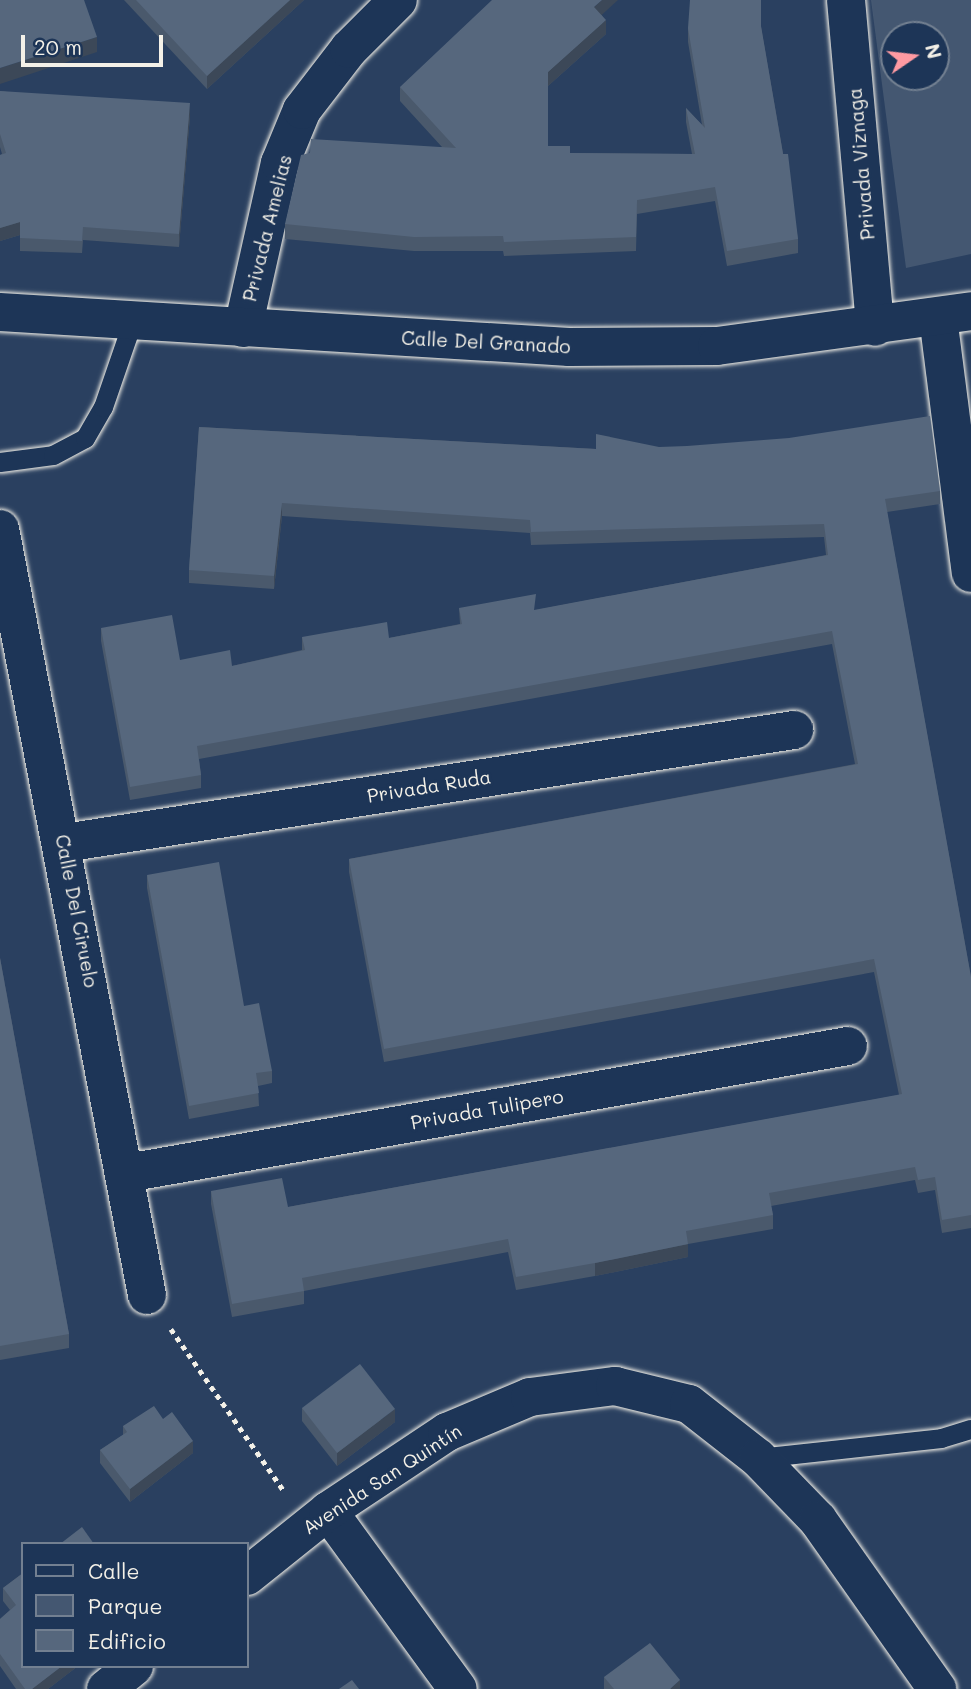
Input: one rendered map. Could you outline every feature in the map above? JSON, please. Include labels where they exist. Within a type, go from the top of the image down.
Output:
[{"type":"street","name":"Privada Amelias","points":[[243,328],[280,163],[302,110],[349,49],[398,0]]},
{"type":"street","name":"Privada Viznaga","points":[[846,0],[876,327]]},
{"type":"street","name":"Calle Del Granado","points":[[0,312],[583,347],[717,346],[876,327],[954,314]]},
{"type":"street","points":[[954,314],[971,573]]},
{"type":"street","name":"Calle Del Ciruelo","points":[[0,529],[64,843],[127,1173],[147,1295]]},
{"type":"street","name":"Privada Ruda","points":[[64,843],[794,730]]},
{"type":"street","name":"Privada Tulipero","points":[[127,1173],[848,1045]]},
{"type":"street","name":"Avenida San Quintín","points":[[248,1575],[318,1518],[447,1432],[530,1397],[615,1386],[689,1404],[758,1458],[818,1520],[937,1689]]},
{"type":"street","points":[[318,1518],[458,1689]]},
{"type":"street","points":[[106,1689],[132,1668]]},
{"type":"lane","points":[[0,462],[53,455],[85,438],[103,407],[133,320]]},
{"type":"lane","points":[[758,1458],[941,1438],[971,1429]]},
{"type":"path","points":[[147,1295],[318,1518]]},
{"type":"green space","points":[[871,0],[971,0],[971,254],[906,268],[883,91],[950,91],[950,21],[880,21],[880,69]]},
{"type":"building","points":[[0,0],[84,0],[97,37],[0,68]]},
{"type":"building","points":[[136,0],[290,0],[207,76]]},
{"type":"building","points":[[492,0],[602,0],[594,7],[606,20],[548,72],[548,146],[570,146],[570,153],[695,154],[686,108],[705,128],[688,28],[690,0],[761,0],[761,26],[783,154],[788,154],[798,239],[727,251],[715,187],[637,200],[636,237],[504,242],[503,236],[414,237],[285,224],[301,155],[310,153],[311,139],[456,148],[400,87]]},
{"type":"building","points":[[0,91],[190,103],[179,234],[83,227],[82,241],[20,238],[20,222],[0,228],[0,155],[6,153],[0,134]]},
{"type":"building","points":[[930,416],[940,491],[885,499],[971,977],[971,1215],[942,1220],[935,1177],[918,1180],[915,1167],[769,1193],[773,1215],[686,1231],[688,1244],[595,1263],[516,1277],[508,1239],[302,1278],[304,1291],[232,1304],[211,1191],[282,1178],[288,1207],[902,1094],[874,959],[384,1049],[349,859],[858,764],[832,631],[197,746],[201,775],[130,787],[101,628],[172,615],[180,660],[230,650],[232,666],[305,650],[302,637],[387,622],[389,638],[462,624],[459,608],[536,594],[534,610],[828,555],[824,524],[531,532],[530,520],[282,503],[274,576],[189,570],[199,427],[596,449],[596,434],[659,447],[687,446],[789,438]]},
{"type":"building","points":[[219,862],[244,1006],[259,1003],[272,1071],[256,1073],[259,1093],[189,1106],[147,875]]},
{"type":"building","points":[[0,958],[69,1334],[0,1346]]},
{"type":"building","points":[[360,1364],[395,1409],[337,1453],[302,1408]]},
{"type":"building","points":[[154,1406],[163,1419],[172,1412],[193,1441],[130,1489],[100,1450],[127,1432],[123,1426]]},
{"type":"building","points":[[82,1527],[93,1542],[63,1542]]},
{"type":"building","points":[[21,1574],[21,1668],[59,1668],[32,1689],[25,1689],[0,1654],[0,1619],[16,1605],[3,1588]]},
{"type":"building","points":[[650,1643],[680,1680],[670,1689],[614,1689],[604,1677]]},
{"type":"building","points":[[352,1680],[359,1689],[339,1689]]}]
